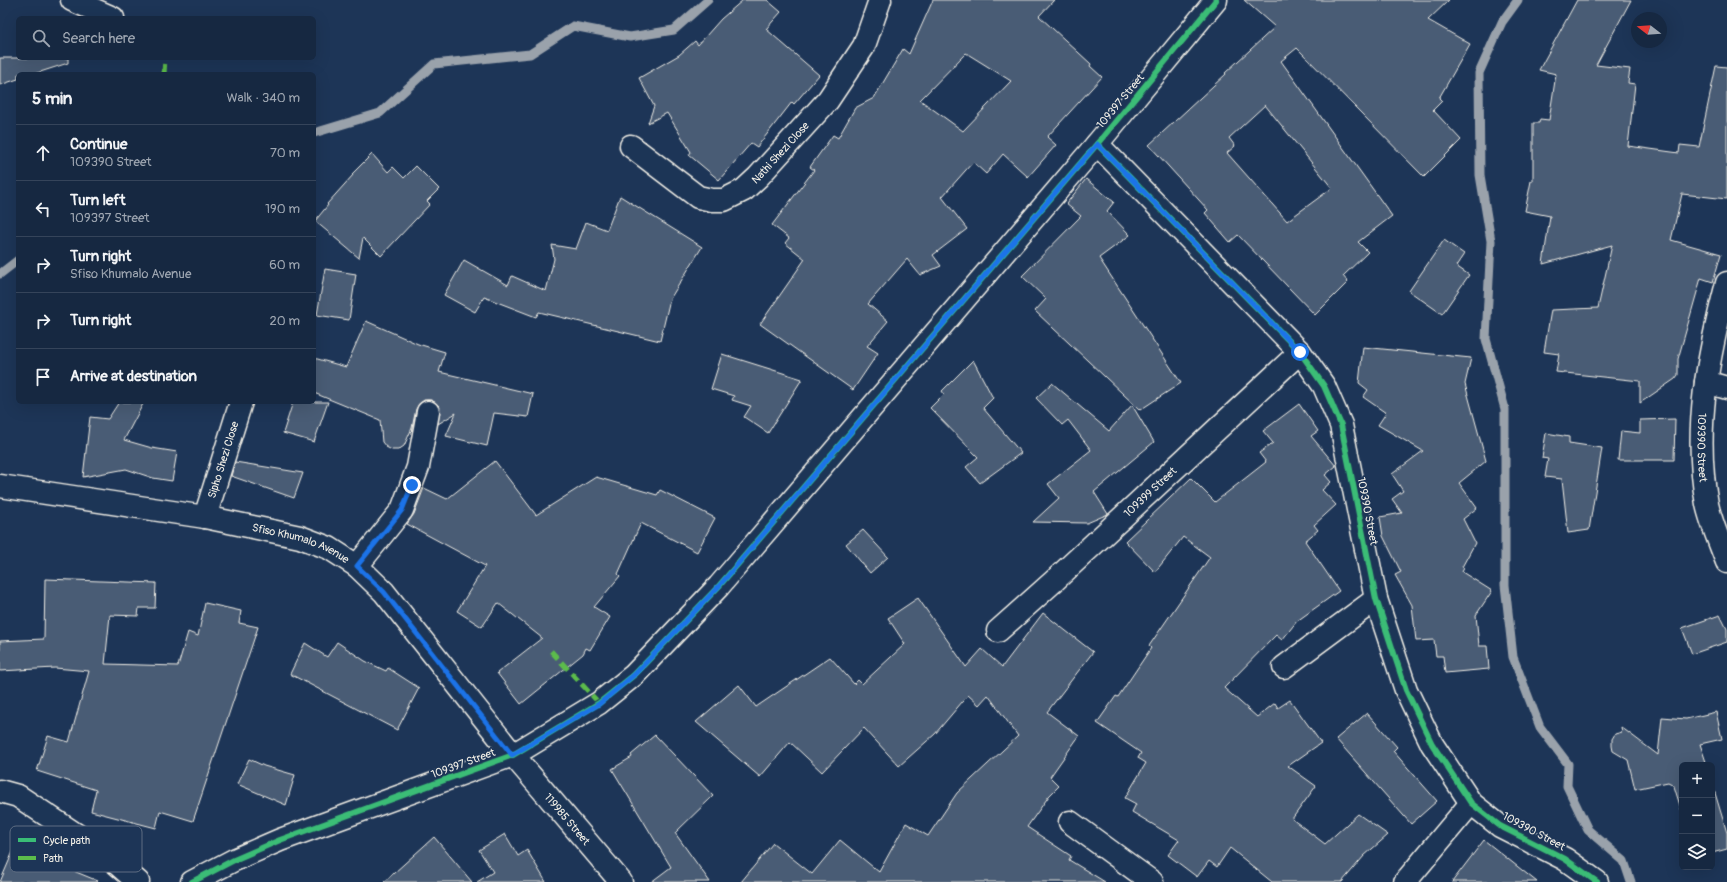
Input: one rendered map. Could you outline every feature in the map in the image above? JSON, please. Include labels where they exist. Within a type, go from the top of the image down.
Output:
[{"type":"street","points":[[72,0],[108,16]]},
{"type":"street","name":"Nathi Shezi Close","points":[[631,146],[698,197],[712,200],[724,200],[744,190],[828,100],[864,46],[880,0]]},
{"type":"street","name":"109397 Street","points":[[192,882],[234,860],[280,840],[512,755],[599,704],[634,675],[719,586],[1097,144],[1210,2]]},
{"type":"street","name":"109390 Street","points":[[1097,144],[1300,352],[1324,386],[1341,425],[1376,599],[1406,690],[1432,744],[1470,803],[1500,826],[1565,859],[1598,882]]},
{"type":"street","name":"109390 Street","points":[[1727,283],[1706,382],[1701,415],[1701,459],[1707,505],[1727,562]]},
{"type":"street","name":"109399 Street","points":[[998,631],[1054,581],[1300,352]]},
{"type":"street","points":[[1706,382],[1727,388]]},
{"type":"street","name":"Sipho Shezi Close","points":[[205,517],[240,404]]},
{"type":"street","points":[[357,566],[402,510],[418,466],[428,412]]},
{"type":"street","name":"Sfiso Khumalo Avenue","points":[[0,486],[205,517],[300,537],[329,548],[357,566],[384,592],[512,755]]},
{"type":"street","points":[[1284,667],[1376,599]]},
{"type":"street","name":"119985 Street","points":[[512,755],[621,882]]},
{"type":"street","points":[[0,791],[18,796],[64,826]]},
{"type":"street","points":[[1405,882],[1470,803]]},
{"type":"street","points":[[1070,822],[1152,882]]},
{"type":"street","points":[[127,872],[138,882]]},
{"type":"building","points":[[743,0],[767,0],[781,12],[766,29],[819,75],[794,104],[792,102],[757,147],[751,143],[719,180],[689,155],[691,152],[667,113],[648,123],[654,106],[639,78],[679,55],[695,41],[698,45],[721,19]]},
{"type":"building","points":[[933,0],[1054,0],[1039,16],[1091,64],[1090,66],[1102,77],[1047,137],[1056,145],[1028,177],[1003,154],[986,174],[973,162],[942,197],[967,229],[933,255],[941,266],[920,275],[907,259],[868,304],[888,321],[867,346],[878,353],[853,390],[760,324],[805,259],[785,243],[789,238],[772,225],[814,170],[810,167],[833,135],[838,138],[855,108],[874,98],[903,49],[909,54]],"holes":[[[966,53],[1011,81],[963,131],[920,100]]]},
{"type":"building","points":[[1244,0],[1449,0],[1428,20],[1470,44],[1439,98],[1442,101],[1433,110],[1461,140],[1424,177],[1297,48],[1281,61],[1392,216],[1358,242],[1368,252],[1343,276],[1348,282],[1315,315],[1238,235],[1230,242],[1205,213],[1208,210],[1149,145],[1275,27]],"holes":[[[1265,105],[1332,188],[1287,221],[1227,153],[1235,146],[1229,138]]]},
{"type":"building","points":[[1577,0],[1631,0],[1596,65],[1630,69],[1628,83],[1635,84],[1628,146],[1679,153],[1680,145],[1699,147],[1716,66],[1727,67],[1727,199],[1682,194],[1671,240],[1721,254],[1713,282],[1701,278],[1678,359],[1678,375],[1675,379],[1640,403],[1640,381],[1556,372],[1559,354],[1544,352],[1551,310],[1598,308],[1612,245],[1543,264],[1550,216],[1525,211],[1531,181],[1533,181],[1533,123],[1539,123],[1540,119],[1549,120],[1556,74],[1539,70]]},
{"type":"building","points":[[0,58],[16,58],[16,60],[68,60],[68,63],[40,72],[16,72],[16,80],[0,85]]},
{"type":"building","points":[[372,154],[388,172],[393,167],[404,178],[416,166],[439,189],[427,201],[430,204],[381,256],[363,238],[359,258],[316,222],[316,220],[328,205],[327,204],[353,175],[352,174]]},
{"type":"building","points":[[1086,179],[1114,202],[1107,211],[1130,235],[1099,258],[1181,383],[1140,410],[1035,311],[1046,299],[1022,276],[1081,216],[1066,204]]},
{"type":"building","points":[[620,196],[702,247],[670,299],[660,341],[539,312],[536,317],[484,297],[475,312],[444,295],[464,260],[508,285],[512,276],[546,291],[554,259],[552,245],[576,249],[586,222],[607,230]]},
{"type":"building","points":[[1444,240],[1464,254],[1456,266],[1469,275],[1442,314],[1409,291]]},
{"type":"building","points":[[325,269],[356,274],[349,320],[317,315]]},
{"type":"building","points":[[366,321],[418,344],[445,352],[439,372],[533,394],[528,417],[494,413],[487,446],[446,436],[456,413],[438,424],[440,407],[431,400],[424,400],[416,409],[412,428],[404,446],[398,450],[392,450],[386,447],[382,442],[380,420],[316,394],[316,359],[346,367]]},
{"type":"building","points":[[1363,347],[1471,358],[1465,384],[1486,461],[1459,483],[1477,508],[1463,519],[1475,543],[1462,567],[1464,568],[1462,572],[1492,591],[1476,615],[1479,646],[1487,646],[1489,669],[1445,673],[1443,656],[1436,656],[1434,640],[1416,641],[1412,605],[1395,575],[1401,572],[1383,536],[1380,517],[1402,513],[1392,499],[1403,491],[1392,474],[1423,451],[1378,425],[1386,413],[1363,397],[1368,390],[1359,383]]},
{"type":"building","points":[[722,354],[802,379],[768,433],[744,417],[751,406],[732,400],[734,396],[711,389]]},
{"type":"building","points":[[973,360],[993,398],[983,408],[1021,453],[980,483],[966,467],[978,457],[930,408],[944,394],[942,391]]},
{"type":"building","points":[[1052,383],[1109,431],[1132,405],[1154,442],[1094,492],[1108,514],[1087,523],[1033,522],[1059,498],[1048,484],[1091,450],[1068,420],[1062,425],[1036,398]]},
{"type":"building","points":[[316,402],[328,402],[314,442],[283,433],[292,404],[316,404]]},
{"type":"building","points":[[118,404],[143,404],[124,440],[152,448],[177,452],[172,481],[153,478],[126,469],[83,477],[90,417],[108,419]]},
{"type":"building","points":[[1299,404],[1318,431],[1311,436],[1336,466],[1325,475],[1331,482],[1322,490],[1336,505],[1314,525],[1318,530],[1305,541],[1339,591],[1297,621],[1282,640],[1276,635],[1224,688],[1257,717],[1275,703],[1278,708],[1290,700],[1321,743],[1288,766],[1316,786],[1292,819],[1325,844],[1358,814],[1388,835],[1364,856],[1342,882],[1272,882],[1230,848],[1217,867],[1209,861],[1197,877],[1168,855],[1179,840],[1132,812],[1136,804],[1125,798],[1146,763],[1138,758],[1141,753],[1097,723],[1116,696],[1118,697],[1151,648],[1149,646],[1210,557],[1183,537],[1155,572],[1125,541],[1191,478],[1215,502],[1266,462],[1259,453],[1273,443],[1263,431]]},
{"type":"building","points":[[1675,419],[1674,460],[1618,460],[1621,431],[1640,433],[1640,420]]},
{"type":"building","points":[[1546,433],[1569,437],[1569,443],[1602,448],[1589,530],[1568,533],[1562,479],[1545,477],[1548,459],[1542,458]]},
{"type":"building","points":[[495,461],[536,515],[596,477],[657,495],[660,490],[715,518],[697,552],[641,523],[618,574],[620,576],[594,607],[610,617],[590,650],[586,648],[583,654],[521,704],[497,673],[542,638],[498,603],[482,627],[457,611],[485,566],[407,524],[414,514],[424,488],[447,499]]},
{"type":"building","points":[[235,462],[303,473],[294,498],[231,476]]},
{"type":"building","points":[[863,530],[888,557],[870,573],[846,544]]},
{"type":"building","points":[[45,579],[156,583],[155,608],[139,608],[138,616],[110,615],[105,664],[178,666],[188,632],[198,636],[205,603],[241,611],[239,623],[258,627],[193,821],[160,811],[156,828],[91,811],[96,790],[37,771],[48,736],[69,742],[89,671],[55,668],[0,671],[0,641],[44,639]]},
{"type":"building","points":[[918,598],[966,667],[982,649],[1002,667],[1043,613],[1093,652],[1047,712],[1079,736],[1050,777],[1059,786],[1049,796],[1027,827],[1071,856],[1069,860],[1105,882],[741,882],[773,843],[812,874],[840,840],[879,872],[906,823],[928,836],[957,793],[1018,736],[988,695],[979,705],[968,695],[935,734],[899,766],[864,728],[822,772],[790,742],[760,777],[696,722],[739,685],[756,707],[830,657],[854,684],[858,680],[862,684],[905,644],[888,618]]},
{"type":"building","points":[[1720,615],[1727,629],[1727,642],[1692,654],[1682,628]]},
{"type":"building","points":[[337,642],[365,661],[386,671],[388,668],[419,688],[397,730],[290,674],[305,643],[327,657]]},
{"type":"building","points":[[1716,712],[1722,739],[1700,744],[1706,762],[1679,762],[1679,802],[1673,783],[1668,782],[1635,789],[1628,760],[1613,751],[1612,739],[1615,734],[1622,732],[1621,727],[1658,755],[1662,717],[1686,719]]},
{"type":"building","points":[[1367,713],[1397,747],[1393,751],[1437,801],[1411,824],[1336,739]]},
{"type":"building","points":[[655,735],[713,796],[675,833],[710,882],[651,882],[671,867],[612,769],[632,757],[631,755]]},
{"type":"building","points":[[249,759],[264,766],[295,775],[286,805],[237,784]]},
{"type":"building","points":[[1715,793],[1727,833],[1727,849],[1715,852]]},
{"type":"building","points":[[505,834],[518,856],[527,850],[546,882],[477,882],[493,872],[479,850]]},
{"type":"building","points":[[434,837],[472,882],[384,882]]},
{"type":"building","points":[[1484,840],[1537,882],[1452,882]]},
{"type":"building","points":[[10,859],[10,872],[76,872],[98,881],[97,882],[0,882]]},
{"type":"waterway","points":[[316,132],[380,113],[434,64],[530,54],[573,26],[630,37],[674,30],[708,0]]},
{"type":"waterway","points":[[1518,0],[1502,22],[1479,73],[1480,175],[1491,241],[1486,339],[1505,409],[1505,585],[1513,657],[1540,727],[1568,764],[1567,786],[1588,830],[1624,861],[1631,882]]},
{"type":"waterway","points":[[0,274],[16,262]]},
{"type":"marked path","points":[[164,72],[165,60]]},
{"type":"marked path","points":[[551,651],[599,703]]},
{"type":"cycle path","points":[[192,882],[234,860],[280,840],[513,755],[599,703],[634,675],[719,586],[1097,144],[1216,0]]},
{"type":"cycle path","points":[[1097,144],[1300,352],[1324,386],[1341,425],[1376,599],[1406,690],[1432,744],[1471,803],[1500,826],[1565,859],[1597,882]]},
{"type":"route","points":[[412,485],[402,510],[357,566],[384,592],[512,755],[599,704],[634,675],[719,586],[1097,144],[1300,352]]}]
